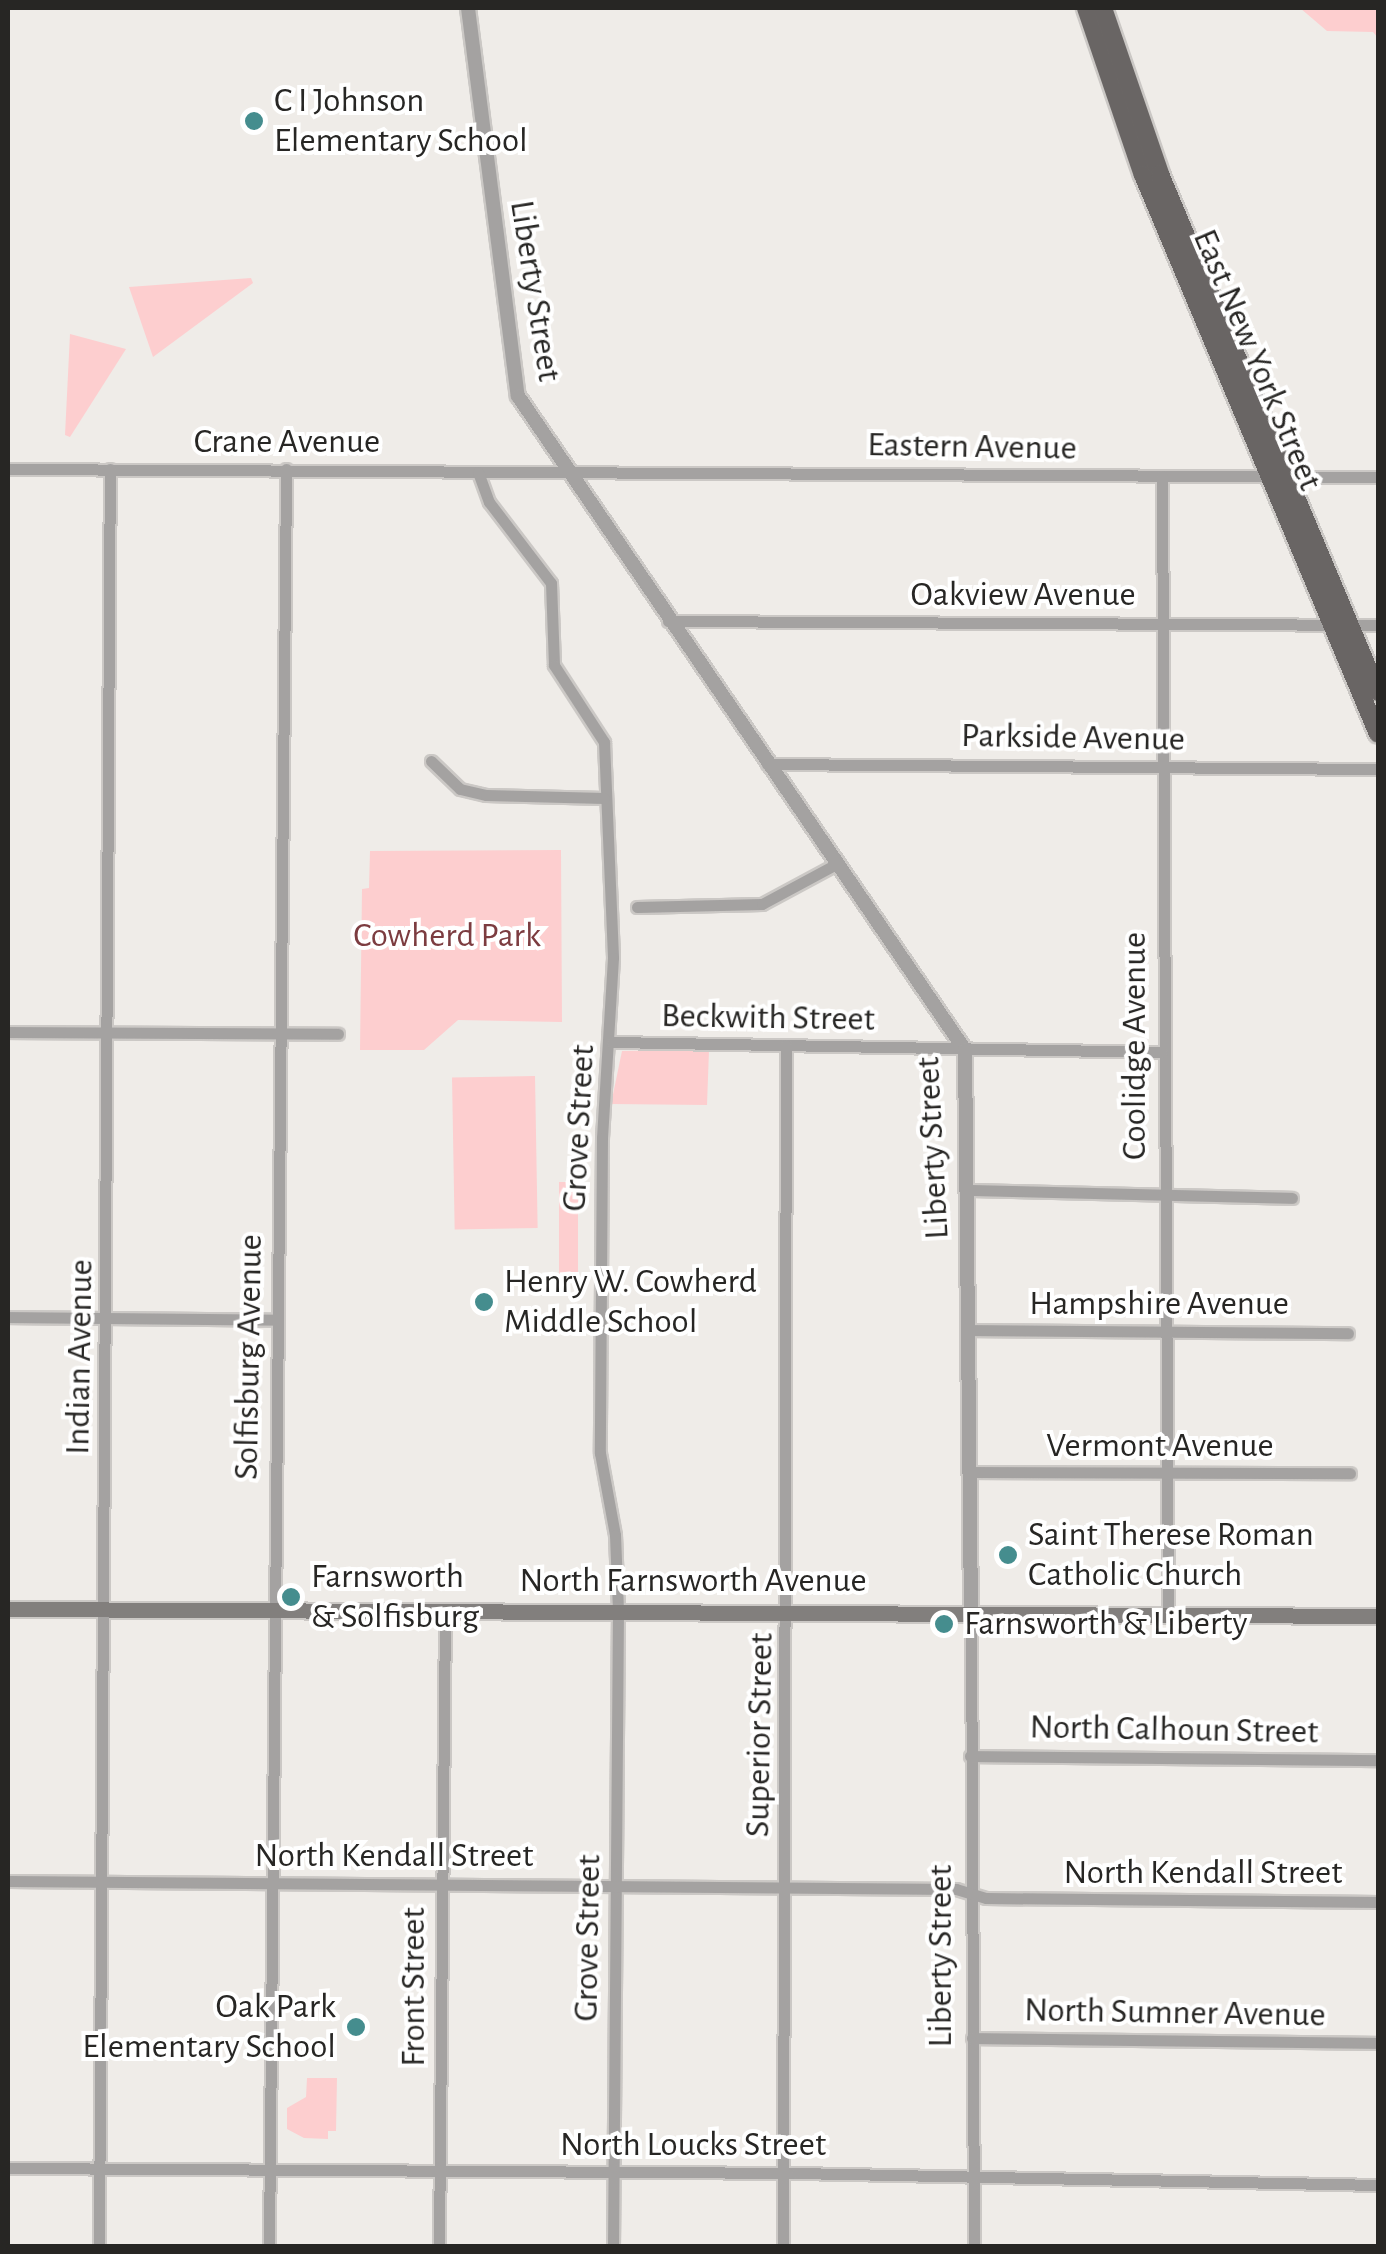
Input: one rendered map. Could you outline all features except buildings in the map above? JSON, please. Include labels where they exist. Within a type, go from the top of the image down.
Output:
[{"type":"main road","name":"East New York Street","points":[[1086,8],[1130,141],[1341,625],[1378,734]]},
{"type":"main road","name":"East New York Street","points":[[1103,8],[1142,128],[1279,477]]},
{"type":"main road","name":"East New York Street","points":[[1341,625],[1378,692]]},
{"type":"main road","name":"North Farnsworth Avenue","points":[[8,1609],[104,1606],[1378,1616]]},
{"type":"street","name":"Liberty Street","points":[[468,8],[510,366],[525,410],[964,1050],[974,2246]]},
{"type":"street","name":"Crane Avenue","points":[[8,469],[565,471]]},
{"type":"street","name":"Indian Avenue","points":[[99,2246],[110,1032],[110,469]]},
{"type":"street","name":"Solfisburg Avenue","points":[[268,2246],[286,469]]},
{"type":"street","name":"Eastern Avenue","points":[[565,471],[1378,477]]},
{"type":"street","name":"Grove Street","points":[[478,472],[489,502],[551,583],[554,664],[604,742],[612,1042],[602,1138],[600,1453],[615,1535],[618,1610],[613,2246]]},
{"type":"street","name":"Coolidge Avenue","points":[[1162,476],[1160,767],[1168,1615]]},
{"type":"street","name":"Oakview Avenue","points":[[668,621],[1378,624]]},
{"type":"street","points":[[430,761],[460,789],[486,795],[604,798]]},
{"type":"street","name":"Parkside Avenue","points":[[768,764],[1378,769]]},
{"type":"street","points":[[637,907],[762,904],[838,863]]},
{"type":"street","points":[[8,1032],[338,1034]]},
{"type":"street","name":"Beckwith Street","points":[[612,1042],[1162,1052]]},
{"type":"street","name":"Superior Street","points":[[783,2246],[788,1612],[786,1045]]},
{"type":"street","points":[[967,1190],[1292,1198]]},
{"type":"street","points":[[8,1318],[277,1320]]},
{"type":"street","name":"Hampshire Avenue","points":[[969,1330],[1348,1333]]},
{"type":"street","name":"Vermont Avenue","points":[[970,1472],[1350,1474]]},
{"type":"street","name":"Front Street","points":[[439,2246],[444,1609]]},
{"type":"street","name":"North Calhoun Street","points":[[970,1756],[1378,1760]]},
{"type":"street","name":"North Kendall Street","points":[[8,1881],[785,1887],[1378,1902]]},
{"type":"street","name":"North Sumner Avenue","points":[[972,2038],[1378,2043]]},
{"type":"street","name":"North Loucks Street","points":[[8,2168],[784,2172],[1378,2185]]},
{"type":"green space","points":[[1300,8],[1378,8],[1378,38],[1373,32],[1327,31]]},
{"type":"green space","points":[[251,278],[253,283],[153,357],[129,287]]},
{"type":"green space","points":[[70,334],[126,349],[70,437],[65,435]]},
{"type":"green space","name":"Cowherd Park","points":[[561,850],[562,1022],[458,1020],[424,1050],[360,1050],[362,889],[369,888],[370,851]]},
{"type":"green space","points":[[709,1050],[707,1105],[611,1104],[622,1051]]},
{"type":"green space","points":[[535,1076],[538,1228],[455,1229],[452,1077]]},
{"type":"green space","points":[[559,1182],[578,1182],[578,1274],[559,1274]]},
{"type":"green space","points":[[307,2078],[337,2078],[336,2131],[328,2131],[328,2139],[304,2138],[287,2129],[287,2108],[306,2097]]},
{"type":"place","name":"C I Johnson Elementary School","points":[[254,121]]},
{"type":"place","name":"Henry W. Cowherd Middle School","points":[[484,1302]]},
{"type":"place","name":"Saint Therese Roman Catholic Church","points":[[1008,1555]]},
{"type":"place","name":"Farnsworth & Solfisburg","points":[[291,1597]]},
{"type":"place","name":"Farnsworth & Liberty","points":[[944,1624]]},
{"type":"place","name":"Oak Park Elementary School","points":[[356,2027]]}]
